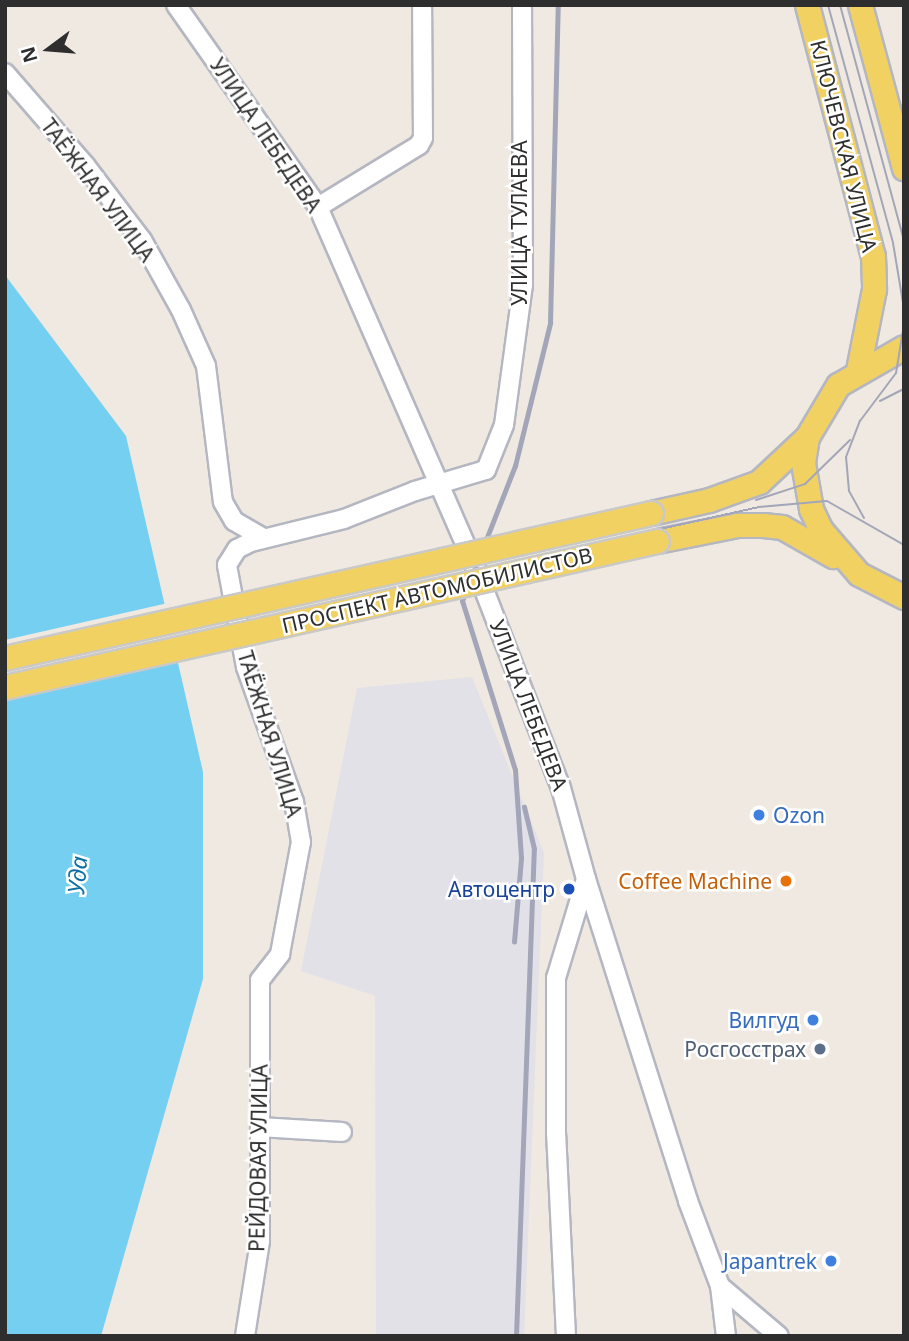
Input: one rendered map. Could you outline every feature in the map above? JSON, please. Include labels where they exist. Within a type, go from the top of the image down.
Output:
[{"type":"main road","name":"КЛЮЧЕВСКАЯ УЛИЦА","points":[[807,5],[873,256],[874,289],[858,370]]},
{"type":"main road","points":[[860,5],[904,168]]},
{"type":"main road","points":[[904,347],[858,370],[831,393],[807,437],[803,463],[811,509],[821,530],[859,574],[894,593],[904,612]]},
{"type":"main road","name":"ПРОСПЕКТ АВТОМОБИЛИСТОВ","points":[[5,658],[718,498],[758,482],[807,437]]},
{"type":"main road","name":"ПРОСПЕКТ АВТОМОБИЛИСТОВ","points":[[5,687],[737,525],[782,527],[811,540],[859,574]]},
{"type":"street","name":"УЛИЦА ЛЕБЕДЕВА","points":[[176,5],[318,207],[542,733],[688,1201],[720,1286],[726,1336]]},
{"type":"street","points":[[318,207],[419,145],[423,138],[422,5]]},
{"type":"street","name":"УЛИЦА ТУЛАЕВА","points":[[227,565],[237,549],[264,538],[314,528],[486,470],[504,425],[523,285],[522,5]]},
{"type":"street","name":"ТАЁЖНАЯ УЛИЦА","points":[[5,74],[85,165],[142,240],[181,310],[205,366],[223,502],[234,521],[264,538]]},
{"type":"street","name":"ТАЁЖНАЯ УЛИЦА","points":[[227,565],[246,667],[294,802],[301,842],[280,954],[260,980]]},
{"type":"street","points":[[566,1336],[556,1134],[556,978],[586,879]]},
{"type":"street","name":"РЕЙДОВАЯ УЛИЦА","points":[[245,1336],[260,1241],[260,980]]},
{"type":"street","points":[[260,1127],[342,1132]]},
{"type":"street","points":[[720,1286],[779,1336]]},
{"type":"shaded area","points":[[472,677],[544,853],[524,1336],[376,1336],[375,996],[301,971],[357,688]]},
{"type":"water","name":"Уда","points":[[5,275],[126,436],[203,772],[203,979],[101,1336],[5,1336]]},
{"type":"pier","points":[[168,603],[181,657],[5,696],[5,640]]},
{"type":"tram line","points":[[828,5],[893,243],[904,309]]},
{"type":"tram line","points":[[840,5],[904,241]]},
{"type":"tram line","points":[[864,518],[849,491],[846,457],[860,421],[896,373],[904,324]]},
{"type":"tram line","points":[[880,401],[904,389]]},
{"type":"tram line","points":[[756,500],[805,484],[850,440]]},
{"type":"tram line","points":[[5,675],[759,507],[827,501],[904,545]]},
{"type":"railway","points":[[514,942],[521,858],[515,770],[462,601],[515,466],[550,323],[558,5]]},
{"type":"railway","points":[[516,1336],[534,849],[524,807]]},
{"type":"place","name":"Ozon","points":[[759,815]]},
{"type":"place","name":"Coffee Machine","points":[[786,881]]},
{"type":"place","name":"Автоцентр","points":[[569,889]]},
{"type":"place","name":"Вилгуд","points":[[813,1020]]},
{"type":"place","name":"Росгосстрах","points":[[820,1049]]},
{"type":"place","name":"Japantrek","points":[[831,1261]]}]
